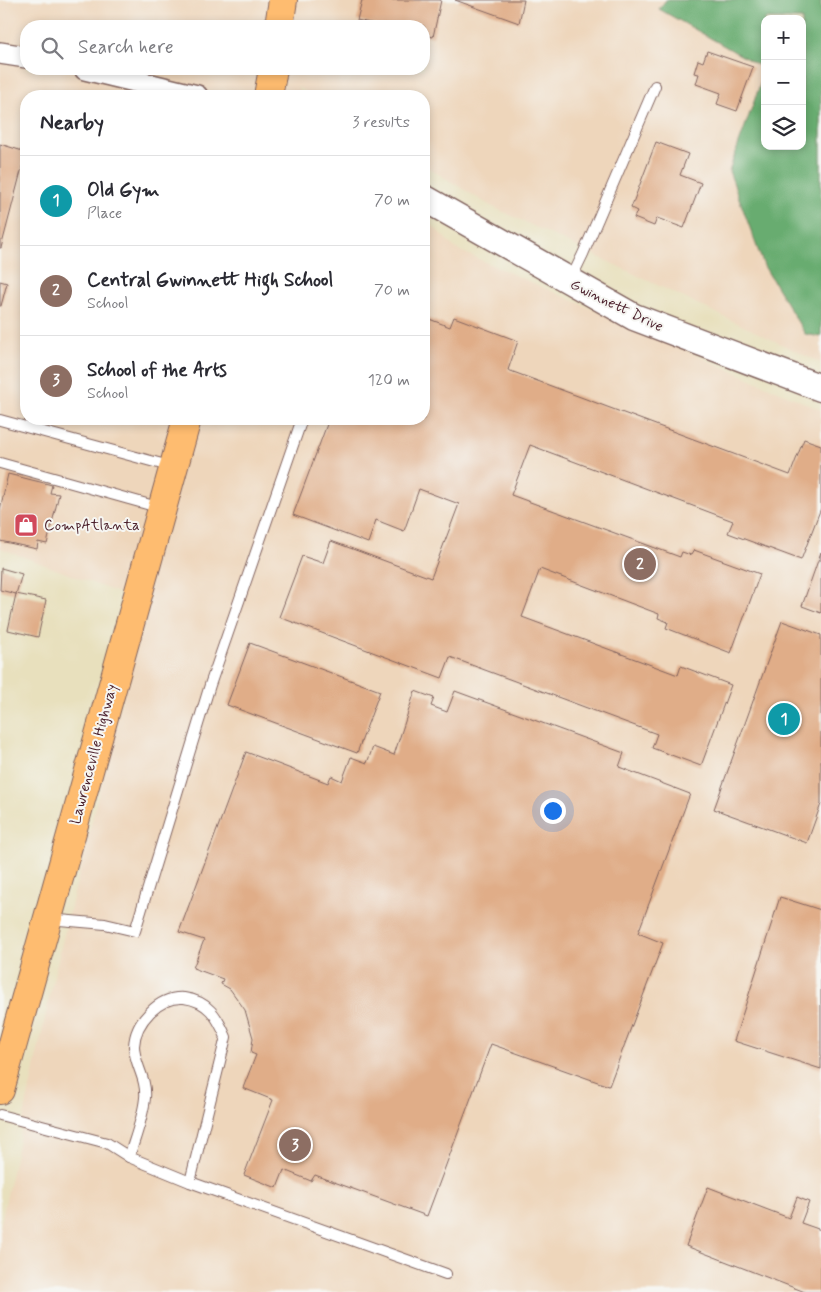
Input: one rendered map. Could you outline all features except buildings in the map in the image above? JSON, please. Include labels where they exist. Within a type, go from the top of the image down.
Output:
[{"type":"main road","points":[[280,20],[283,0]]},
{"type":"main road","points":[[269,90],[272,75]]},
{"type":"main road","name":"Lawrenceville Highway","points":[[0,1090],[185,425]]},
{"type":"street","points":[[0,53],[20,56]]},
{"type":"street","points":[[110,75],[172,90]]},
{"type":"street","name":"Gwinnett Drive","points":[[430,201],[569,282],[634,317],[821,388]]},
{"type":"lane","points":[[569,282],[583,254],[655,86]]},
{"type":"lane","points":[[0,420],[174,467]]},
{"type":"lane","points":[[47,919],[105,924],[135,931],[210,685],[300,425]]},
{"type":"lane","points":[[0,463],[162,508]]},
{"type":"lane","points":[[129,1157],[145,1098],[145,1082],[134,1046],[142,1022],[152,1010],[166,1001],[181,998],[195,1000],[209,1007],[219,1020],[226,1037],[190,1182]]},
{"type":"lane","points":[[0,1115],[107,1143],[129,1157],[190,1182],[446,1274]]},
{"type":"shaded area","points":[[0,0],[821,0],[821,363],[489,205],[430,169],[430,90],[302,90],[296,86],[300,90],[20,90],[20,425],[430,425],[430,223],[456,249],[821,410],[821,1292],[0,1292],[0,1228],[54,976],[145,603],[0,548]]},
{"type":"green space","points":[[666,0],[821,0],[821,337],[805,334],[764,266],[729,171],[761,82],[761,150],[806,150],[806,15],[761,15],[761,67],[659,9]]},
{"type":"place","name":"CompAtlanta","points":[[26,525]]},
{"type":"place","name":"Central Gwinnett High School","points":[[640,564]]},
{"type":"place","name":"Old Gym","points":[[784,719]]},
{"type":"place","name":"School of the Arts","points":[[295,1145]]}]
